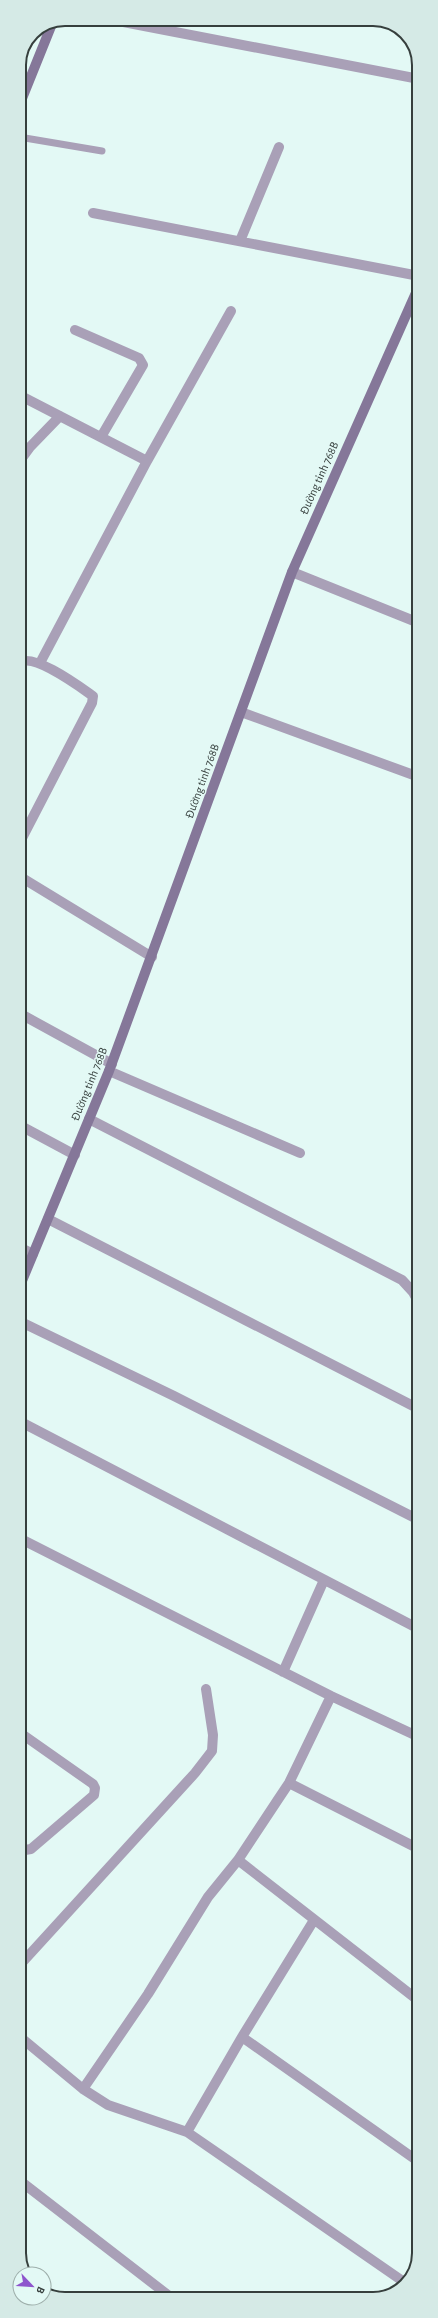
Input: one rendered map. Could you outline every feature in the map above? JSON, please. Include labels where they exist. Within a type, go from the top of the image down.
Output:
[{"type":"street","points":[[144,26],[412,78]]},
{"type":"street","points":[[26,86],[50,29]]},
{"type":"street","points":[[240,242],[279,147]]},
{"type":"street","points":[[93,213],[412,275]]},
{"type":"street","name":"Đường tỉnh 768B","points":[[26,1271],[110,1068],[292,572],[412,302]]},
{"type":"street","points":[[40,663],[147,461],[231,311]]},
{"type":"street","points":[[75,330],[139,358],[144,365],[101,437]]},
{"type":"street","points":[[26,399],[147,461]]},
{"type":"street","points":[[26,452],[60,416]]},
{"type":"street","points":[[292,572],[412,620]]},
{"type":"street","points":[[26,661],[40,663],[93,696],[92,703],[26,830]]},
{"type":"street","points":[[241,712],[412,774]]},
{"type":"street","points":[[26,880],[152,957]]},
{"type":"street","points":[[26,1017],[110,1068],[300,1153]]},
{"type":"street","points":[[89,1119],[402,1280],[412,1291]]},
{"type":"street","points":[[26,1129],[74,1155]]},
{"type":"street","points":[[48,1219],[412,1405]]},
{"type":"street","points":[[26,1250],[33,1254]]},
{"type":"street","points":[[26,1324],[174,1396],[412,1516]]},
{"type":"street","points":[[26,1425],[412,1625]]},
{"type":"street","points":[[26,1542],[331,1696],[412,1734]]},
{"type":"street","points":[[283,1672],[324,1580]]},
{"type":"street","points":[[26,1958],[195,1773],[212,1751],[213,1735],[206,1689]]},
{"type":"street","points":[[83,2089],[148,1994],[208,1897],[238,1860],[288,1783],[331,1696]]},
{"type":"street","points":[[26,1737],[93,1784],[95,1788],[94,1794],[31,1849],[26,1850]]},
{"type":"street","points":[[288,1783],[412,1845]]},
{"type":"street","points":[[238,1860],[412,1996]]},
{"type":"street","points":[[187,2132],[242,2037],[314,1920]]},
{"type":"street","points":[[242,2037],[412,2157]]},
{"type":"street","points":[[26,2042],[83,2089],[114,2107],[187,2132],[401,2280]]},
{"type":"street","points":[[26,2185],[164,2292]]},
{"type":"lane","points":[[26,138],[102,152]]}]
